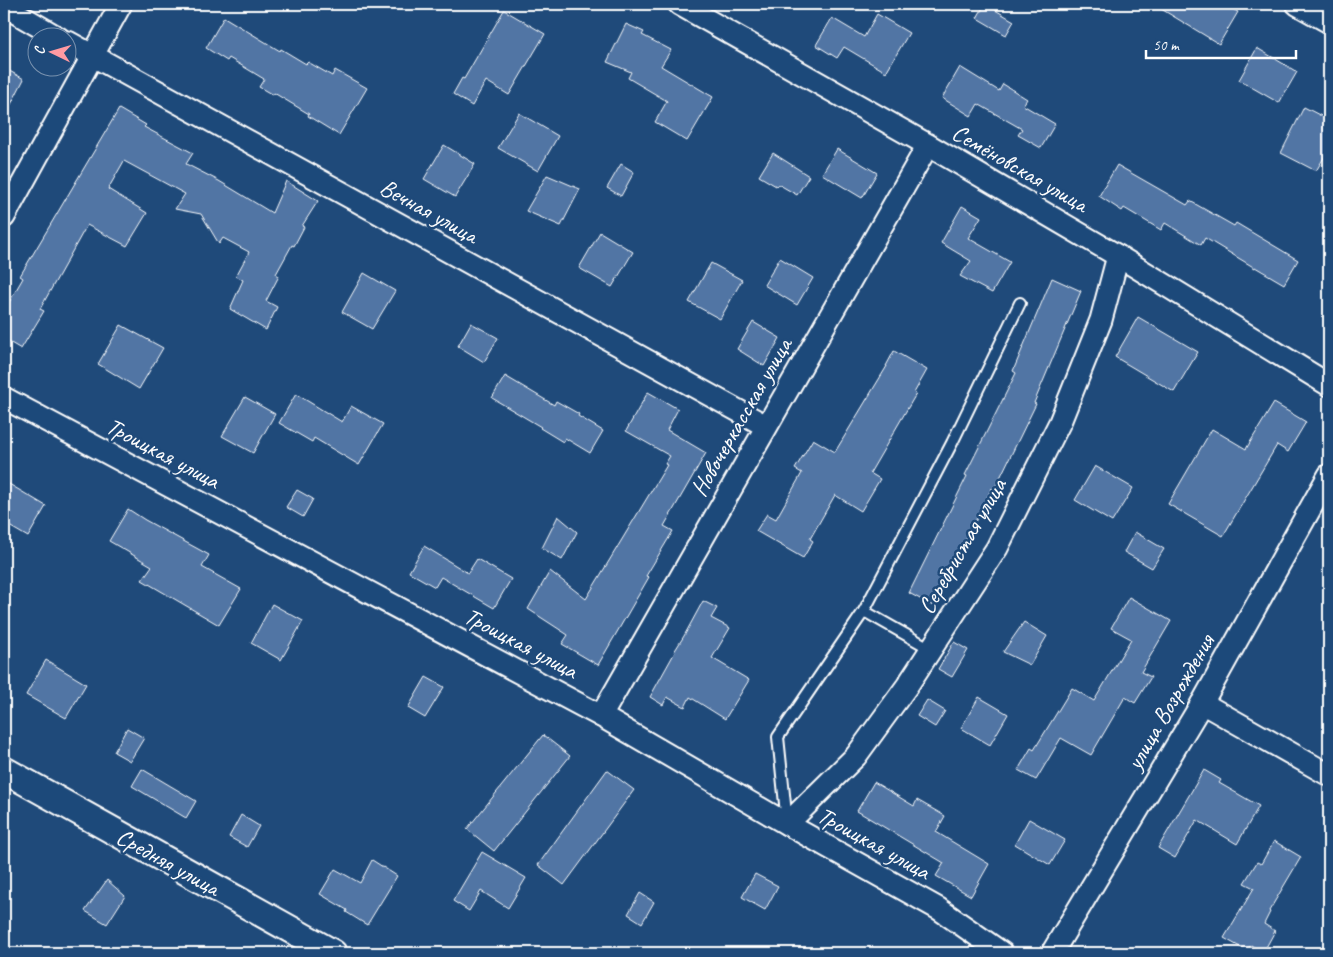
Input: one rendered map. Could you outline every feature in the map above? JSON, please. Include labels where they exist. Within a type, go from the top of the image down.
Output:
[{"type":"street","points":[[4,217],[121,4]]},
{"type":"street","name":"Семёновская улица","points":[[679,4],[928,145],[1118,256],[1329,385]]},
{"type":"street","points":[[1297,4],[1329,22]]},
{"type":"street","points":[[4,6],[42,28]]},
{"type":"street","name":"Вечная улица","points":[[78,48],[766,426]]},
{"type":"street","name":"Новочеркасская улица","points":[[601,716],[928,145]]},
{"type":"street","name":"Серебристая улица","points":[[787,824],[856,756],[907,686],[997,548],[1060,422],[1101,320],[1118,256]]},
{"type":"street","name":"Троицкая улица","points":[[4,398],[601,716],[787,824],[939,909],[1002,953]]},
{"type":"street","name":"улица Возрождения","points":[[1052,953],[1202,703],[1329,474]]},
{"type":"street","points":[[1202,703],[1329,775]]},
{"type":"street","name":"Средняя улица","points":[[4,770],[333,953]]},
{"type":"lane","points":[[787,824],[778,737],[864,611],[952,443],[1020,303]]},
{"type":"lane","points":[[864,611],[931,649]]},
{"type":"building","points":[[985,4],[1014,21],[1006,35],[977,18]]},
{"type":"building","points":[[1153,4],[1223,4],[1238,12],[1219,44]]},
{"type":"building","points":[[504,10],[545,34],[509,95],[486,81],[472,106],[453,94],[462,78],[464,79]]},
{"type":"building","points":[[877,14],[909,33],[886,72],[844,47],[837,58],[816,45],[832,18],[864,37]]},
{"type":"building","points":[[224,17],[280,51],[281,49],[306,64],[308,62],[332,76],[335,70],[367,88],[339,135],[274,93],[273,95],[259,87],[264,79],[229,58],[227,61],[206,48]]},
{"type":"building","points":[[626,24],[644,32],[642,35],[671,50],[661,66],[713,97],[687,141],[655,122],[667,101],[628,78],[631,72],[607,62]]},
{"type":"building","points":[[1257,48],[1297,72],[1279,103],[1239,80]]},
{"type":"building","points":[[960,67],[999,91],[1003,84],[1027,99],[1023,105],[1055,124],[1041,148],[1018,135],[1022,129],[978,104],[971,116],[942,98]]},
{"type":"building","points":[[4,68],[24,79],[4,118]]},
{"type":"building","points":[[1304,107],[1329,120],[1329,149],[1316,171],[1281,153]]},
{"type":"building","points":[[119,109],[146,125],[144,127],[193,153],[186,164],[219,181],[272,213],[286,181],[318,201],[302,226],[304,227],[294,246],[292,245],[276,274],[279,276],[266,301],[277,307],[266,330],[230,309],[243,280],[236,276],[249,252],[223,238],[219,244],[201,214],[175,209],[185,194],[124,161],[108,189],[147,213],[127,246],[87,225],[40,309],[44,311],[21,349],[4,339],[4,311],[23,278],[20,276]]},
{"type":"building","points":[[519,113],[558,136],[538,171],[498,148]]},
{"type":"building","points":[[444,145],[475,164],[455,197],[424,179]]},
{"type":"building","points":[[837,149],[877,173],[862,198],[822,174]]},
{"type":"building","points":[[773,153],[809,176],[797,195],[759,176]]},
{"type":"building","points":[[621,164],[634,172],[621,196],[607,188]]},
{"type":"building","points":[[1117,165],[1187,205],[1190,201],[1234,226],[1236,223],[1298,260],[1284,284],[1205,238],[1201,245],[1165,223],[1161,230],[1124,208],[1122,211],[1099,196]]},
{"type":"building","points":[[547,175],[580,189],[561,226],[526,211]]},
{"type":"building","points":[[962,206],[981,217],[968,238],[1010,262],[992,293],[960,276],[971,261],[941,243]]},
{"type":"building","points":[[600,232],[633,252],[612,287],[579,268]]},
{"type":"building","points":[[780,258],[813,278],[797,305],[764,285]]},
{"type":"building","points":[[711,263],[742,280],[720,319],[689,302]]},
{"type":"building","points":[[364,273],[395,291],[372,329],[342,312]]},
{"type":"building","points":[[1052,278],[1081,291],[1034,403],[1036,404],[994,490],[992,488],[933,606],[909,593],[1016,373],[1013,371]]},
{"type":"building","points":[[1138,317],[1198,352],[1174,392],[1115,357]]},
{"type":"building","points":[[753,322],[780,338],[764,366],[737,349]]},
{"type":"building","points":[[471,323],[498,338],[484,362],[458,346]]},
{"type":"building","points":[[121,325],[163,348],[139,389],[98,364]]},
{"type":"building","points":[[894,351],[927,370],[914,393],[916,394],[870,473],[880,479],[861,511],[835,495],[810,539],[813,541],[803,558],[756,531],[767,514],[776,519],[802,473],[795,469],[813,439],[835,452],[887,366]]},
{"type":"building","points":[[505,376],[554,405],[556,401],[603,431],[590,453],[565,438],[563,442],[492,398]]},
{"type":"building","points":[[648,392],[678,409],[667,430],[706,453],[664,526],[673,531],[646,576],[649,577],[598,665],[562,644],[568,635],[528,609],[550,571],[586,599],[667,465],[665,464],[670,456],[626,431]]},
{"type":"building","points":[[296,394],[342,422],[351,406],[383,424],[359,465],[314,438],[312,442],[279,423]]},
{"type":"building","points":[[245,397],[275,414],[253,453],[222,436]]},
{"type":"building","points":[[1274,403],[1306,422],[1288,452],[1277,445],[1223,536],[1168,504],[1212,429],[1246,449]]},
{"type":"building","points":[[1095,466],[1133,488],[1112,522],[1075,500]]},
{"type":"building","points":[[4,481],[46,506],[28,537],[4,523]]},
{"type":"building","points":[[297,490],[313,499],[303,517],[286,507]]},
{"type":"building","points":[[128,509],[209,555],[202,567],[241,589],[219,625],[142,580],[152,566],[109,541]]},
{"type":"building","points":[[558,516],[577,532],[562,560],[542,548]]},
{"type":"building","points":[[1135,532],[1164,549],[1152,568],[1124,552]]},
{"type":"building","points":[[424,546],[468,573],[477,559],[511,579],[494,608],[441,577],[435,587],[409,572]]},
{"type":"building","points":[[1129,597],[1171,621],[1141,672],[1151,677],[1135,703],[1125,697],[1091,755],[1061,738],[1036,780],[1018,770],[1031,748],[1034,750],[1072,688],[1094,701],[1131,639],[1111,628]]},
{"type":"building","points":[[703,601],[717,608],[711,618],[730,628],[712,658],[749,680],[725,719],[690,697],[685,707],[667,697],[663,705],[650,697]]},
{"type":"building","points":[[272,604],[303,621],[281,660],[251,643]]},
{"type":"building","points":[[1024,622],[1047,636],[1030,665],[1003,652]]},
{"type":"building","points":[[954,642],[968,650],[952,677],[938,669]]},
{"type":"building","points":[[46,660],[86,684],[66,718],[26,695]]},
{"type":"building","points":[[426,677],[444,687],[425,718],[408,708]]},
{"type":"building","points":[[979,697],[1008,714],[990,745],[961,728]]},
{"type":"building","points":[[927,700],[945,711],[935,727],[917,716]]},
{"type":"building","points":[[127,728],[144,738],[130,761],[114,752]]},
{"type":"building","points":[[543,735],[570,756],[494,851],[467,829]]},
{"type":"building","points":[[142,769],[196,801],[186,818],[132,786]]},
{"type":"building","points":[[607,770],[634,790],[564,885],[538,865]]},
{"type":"building","points":[[1204,770],[1221,780],[1219,783],[1259,806],[1237,844],[1197,820],[1175,858],[1158,848]]},
{"type":"building","points":[[874,782],[914,806],[917,800],[945,816],[936,832],[989,864],[971,896],[936,876],[944,863],[857,811]]},
{"type":"building","points":[[241,815],[259,826],[247,847],[229,837]]},
{"type":"building","points":[[1029,819],[1065,840],[1050,865],[1015,844]]},
{"type":"building","points":[[1274,841],[1301,857],[1269,911],[1264,924],[1275,931],[1263,953],[1251,945],[1247,951],[1224,938],[1254,888],[1244,883],[1257,862],[1261,864]]},
{"type":"building","points":[[482,852],[526,878],[508,908],[481,891],[469,911],[453,901]]},
{"type":"building","points":[[372,860],[397,876],[367,925],[346,912],[347,910],[320,894],[335,869],[360,883]]},
{"type":"building","points":[[755,874],[778,886],[765,910],[742,897]]},
{"type":"building","points":[[107,880],[125,896],[107,924],[85,911]]},
{"type":"building","points":[[640,893],[654,902],[642,923],[628,914]]}]
